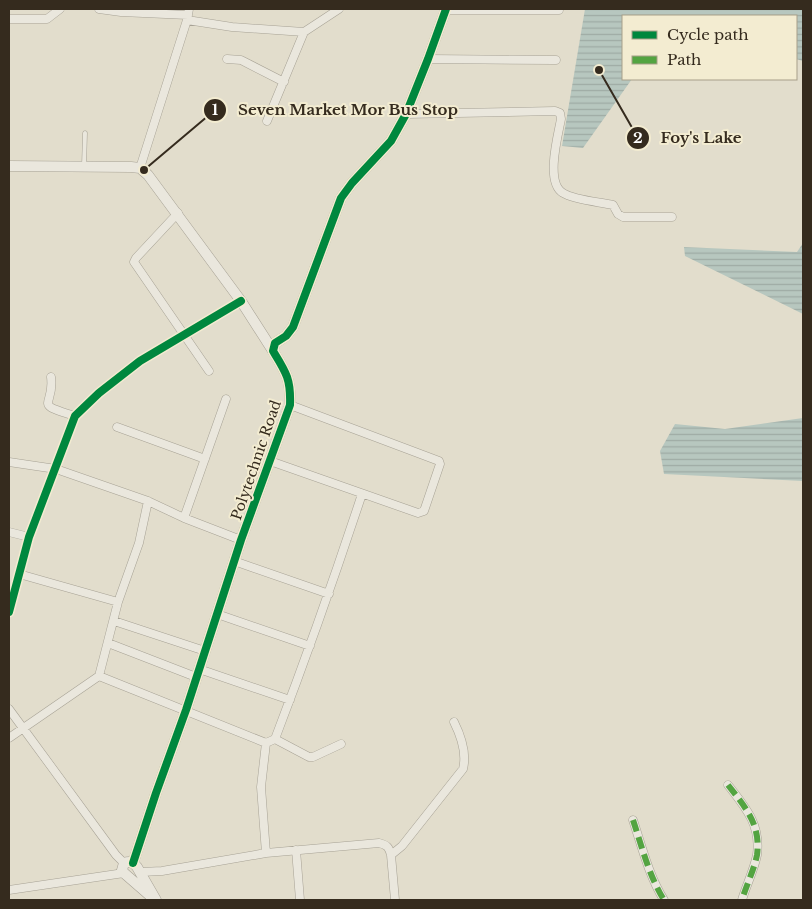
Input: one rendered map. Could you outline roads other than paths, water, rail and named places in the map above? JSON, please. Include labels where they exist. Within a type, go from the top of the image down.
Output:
[{"type":"street","points":[[9,19],[47,19],[60,9]]},
{"type":"street","points":[[99,9],[121,12],[188,15],[232,27],[304,32]]},
{"type":"street","points":[[267,121],[304,32],[339,9]]},
{"type":"street","points":[[273,351],[275,343],[286,336],[293,327],[341,198],[352,183],[391,141],[406,114],[446,9],[559,10]]},
{"type":"street","points":[[9,166],[140,168],[188,15]]},
{"type":"street","points":[[227,59],[241,60],[284,82]]},
{"type":"street","points":[[428,59],[556,60]]},
{"type":"street","points":[[406,114],[555,111],[560,113],[561,119],[553,156],[556,186],[562,193],[613,205],[618,214],[623,217],[672,217]]},
{"type":"street","name":"Polytechnic Road","points":[[127,866],[186,710],[241,540],[290,405],[291,388],[287,372],[240,301],[178,213],[148,175],[140,168]]},
{"type":"street","points":[[178,213],[134,262],[209,371]]},
{"type":"street","points":[[9,612],[30,537],[75,416],[140,360],[240,301]]},
{"type":"street","points":[[51,377],[52,383],[47,401],[48,406],[75,416]]},
{"type":"street","points":[[184,518],[226,398]]},
{"type":"street","points":[[270,461],[362,494],[421,513],[424,511],[440,464],[439,461],[290,405]]},
{"type":"street","points":[[117,427],[205,459]]},
{"type":"street","points":[[9,462],[56,469],[148,501],[184,518],[241,540]]},
{"type":"street","points":[[266,744],[275,739],[290,700],[329,594],[362,494]]},
{"type":"street","points":[[9,738],[22,727],[99,676],[118,602],[139,543],[148,501]]},
{"type":"street","points":[[9,532],[30,537]]},
{"type":"street","points":[[234,561],[329,594]]},
{"type":"street","points":[[19,574],[118,602]]},
{"type":"street","points":[[217,614],[310,646]]},
{"type":"street","points":[[114,621],[205,651]]},
{"type":"street","points":[[108,643],[198,673],[290,700]]},
{"type":"street","points":[[99,676],[266,744]]},
{"type":"street","points":[[9,709],[116,855],[156,900]]},
{"type":"street","points":[[391,855],[402,846],[463,769],[465,762],[462,742],[460,732],[454,722]]},
{"type":"street","points":[[275,739],[313,757],[341,744]]},
{"type":"street","points":[[266,744],[261,787],[266,853]]},
{"type":"street","points":[[728,785],[746,808],[757,832],[756,856],[742,900]]},
{"type":"street","points":[[634,820],[651,873],[657,889],[664,900]]},
{"type":"street","points":[[9,890],[127,866],[140,872],[162,871],[266,853],[379,843],[385,844],[391,855],[395,900]]},
{"type":"street","points":[[296,850],[300,900]]},
{"type":"street","points":[[140,872],[156,900]]},
{"type":"lane","points":[[84,166],[85,133]]},
{"type":"place","name":"Foy's Lake","points":[[599,70]]},
{"type":"place","name":"Seven Market Mor Bus Stop","points":[[144,170]]}]
